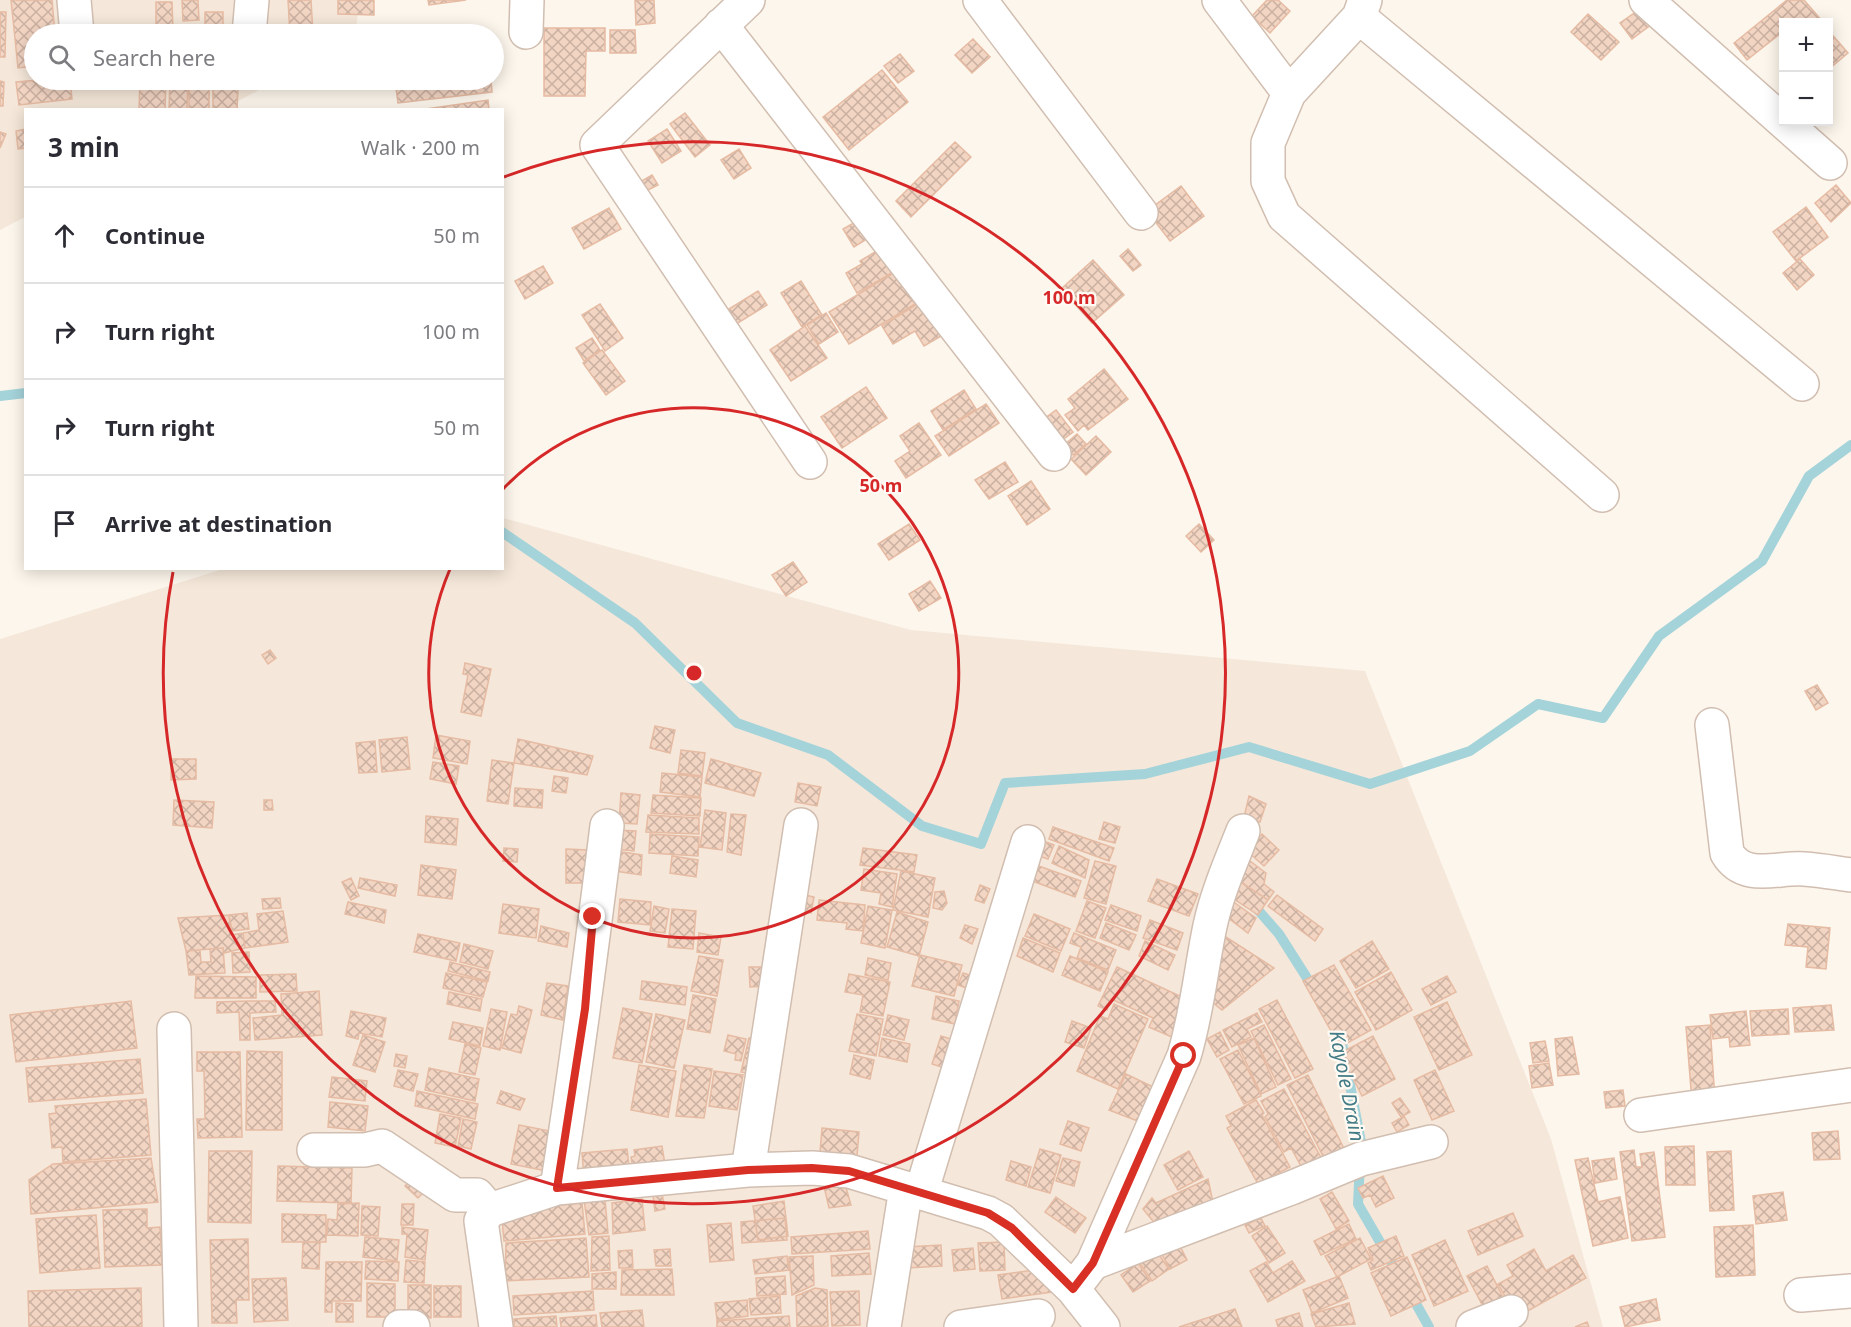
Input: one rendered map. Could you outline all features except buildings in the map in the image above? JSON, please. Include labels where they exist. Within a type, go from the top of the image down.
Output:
[{"type":"street","points":[[74,0],[75,24]]},
{"type":"street","points":[[250,24],[252,0]]},
{"type":"street","points":[[526,32],[527,0]]},
{"type":"street","points":[[748,0],[597,145],[810,462]]},
{"type":"street","points":[[980,0],[1141,213]]},
{"type":"street","points":[[1219,0],[1288,93]]},
{"type":"street","points":[[1646,0],[1830,163]]},
{"type":"street","points":[[1602,495],[1284,216],[1268,181],[1268,143],[1288,93],[1362,8],[1802,384]]},
{"type":"street","points":[[721,25],[1054,454]]},
{"type":"street","points":[[1712,725],[1727,853],[1733,863],[1748,870],[1762,872],[1806,869],[1851,875]]},
{"type":"street","points":[[748,1170],[801,825]]},
{"type":"street","points":[[557,1188],[585,1009],[593,917],[607,826]]},
{"type":"street","points":[[1073,1289],[1093,1263],[1184,1056],[1192,1029],[1210,924],[1221,885],[1244,831]]},
{"type":"street","points":[[884,1327],[913,1191],[1028,842]]},
{"type":"street","points":[[174,1029],[181,1327]]},
{"type":"street","points":[[1641,1115],[1851,1085]]},
{"type":"street","points":[[1093,1263],[1361,1159],[1431,1142]]},
{"type":"street","points":[[314,1150],[365,1150],[382,1146],[455,1195],[477,1195],[490,1210]]},
{"type":"street","points":[[496,1327],[481,1221],[490,1210],[557,1188],[748,1170],[812,1168],[849,1171],[988,1213],[1001,1220],[1073,1289],[1103,1327]]},
{"type":"street","points":[[1801,1295],[1851,1291]]},
{"type":"street","points":[[1473,1327],[1511,1312]]},
{"type":"street","points":[[961,1327],[1038,1316]]},
{"type":"street","points":[[400,1327],[413,1327]]},
{"type":"shaded area","points":[[0,0],[360,0],[356,24],[24,24],[24,90],[259,90],[225,108],[24,108],[24,218],[0,230]]},
{"type":"shaded area","points":[[504,518],[911,630],[1365,671],[1551,1139],[1603,1327],[0,1327],[0,639],[220,570],[504,570]]},
{"type":"waterway","points":[[0,396],[24,393]]},
{"type":"waterway","points":[[504,533],[635,623],[737,723],[828,755],[922,826],[981,844],[1005,783],[1145,774],[1249,747],[1370,784],[1470,751],[1538,704],[1603,718],[1659,636],[1762,561],[1809,476],[1851,445]]},
{"type":"waterway","name":"Kayole Drain","points":[[1251,902],[1279,934],[1314,989]]},
{"type":"waterway","name":"Kayole Drain","points":[[1340,1033],[1361,1142],[1358,1204],[1399,1275]]},
{"type":"waterway","name":"Kayole Drain","points":[[1410,1293],[1429,1327]]},
{"type":"route","points":[[593,917],[585,1009],[557,1188],[748,1170],[812,1168],[849,1171],[988,1213],[1012,1228],[1029,1248],[1073,1289],[1093,1263],[1184,1056]]}]
